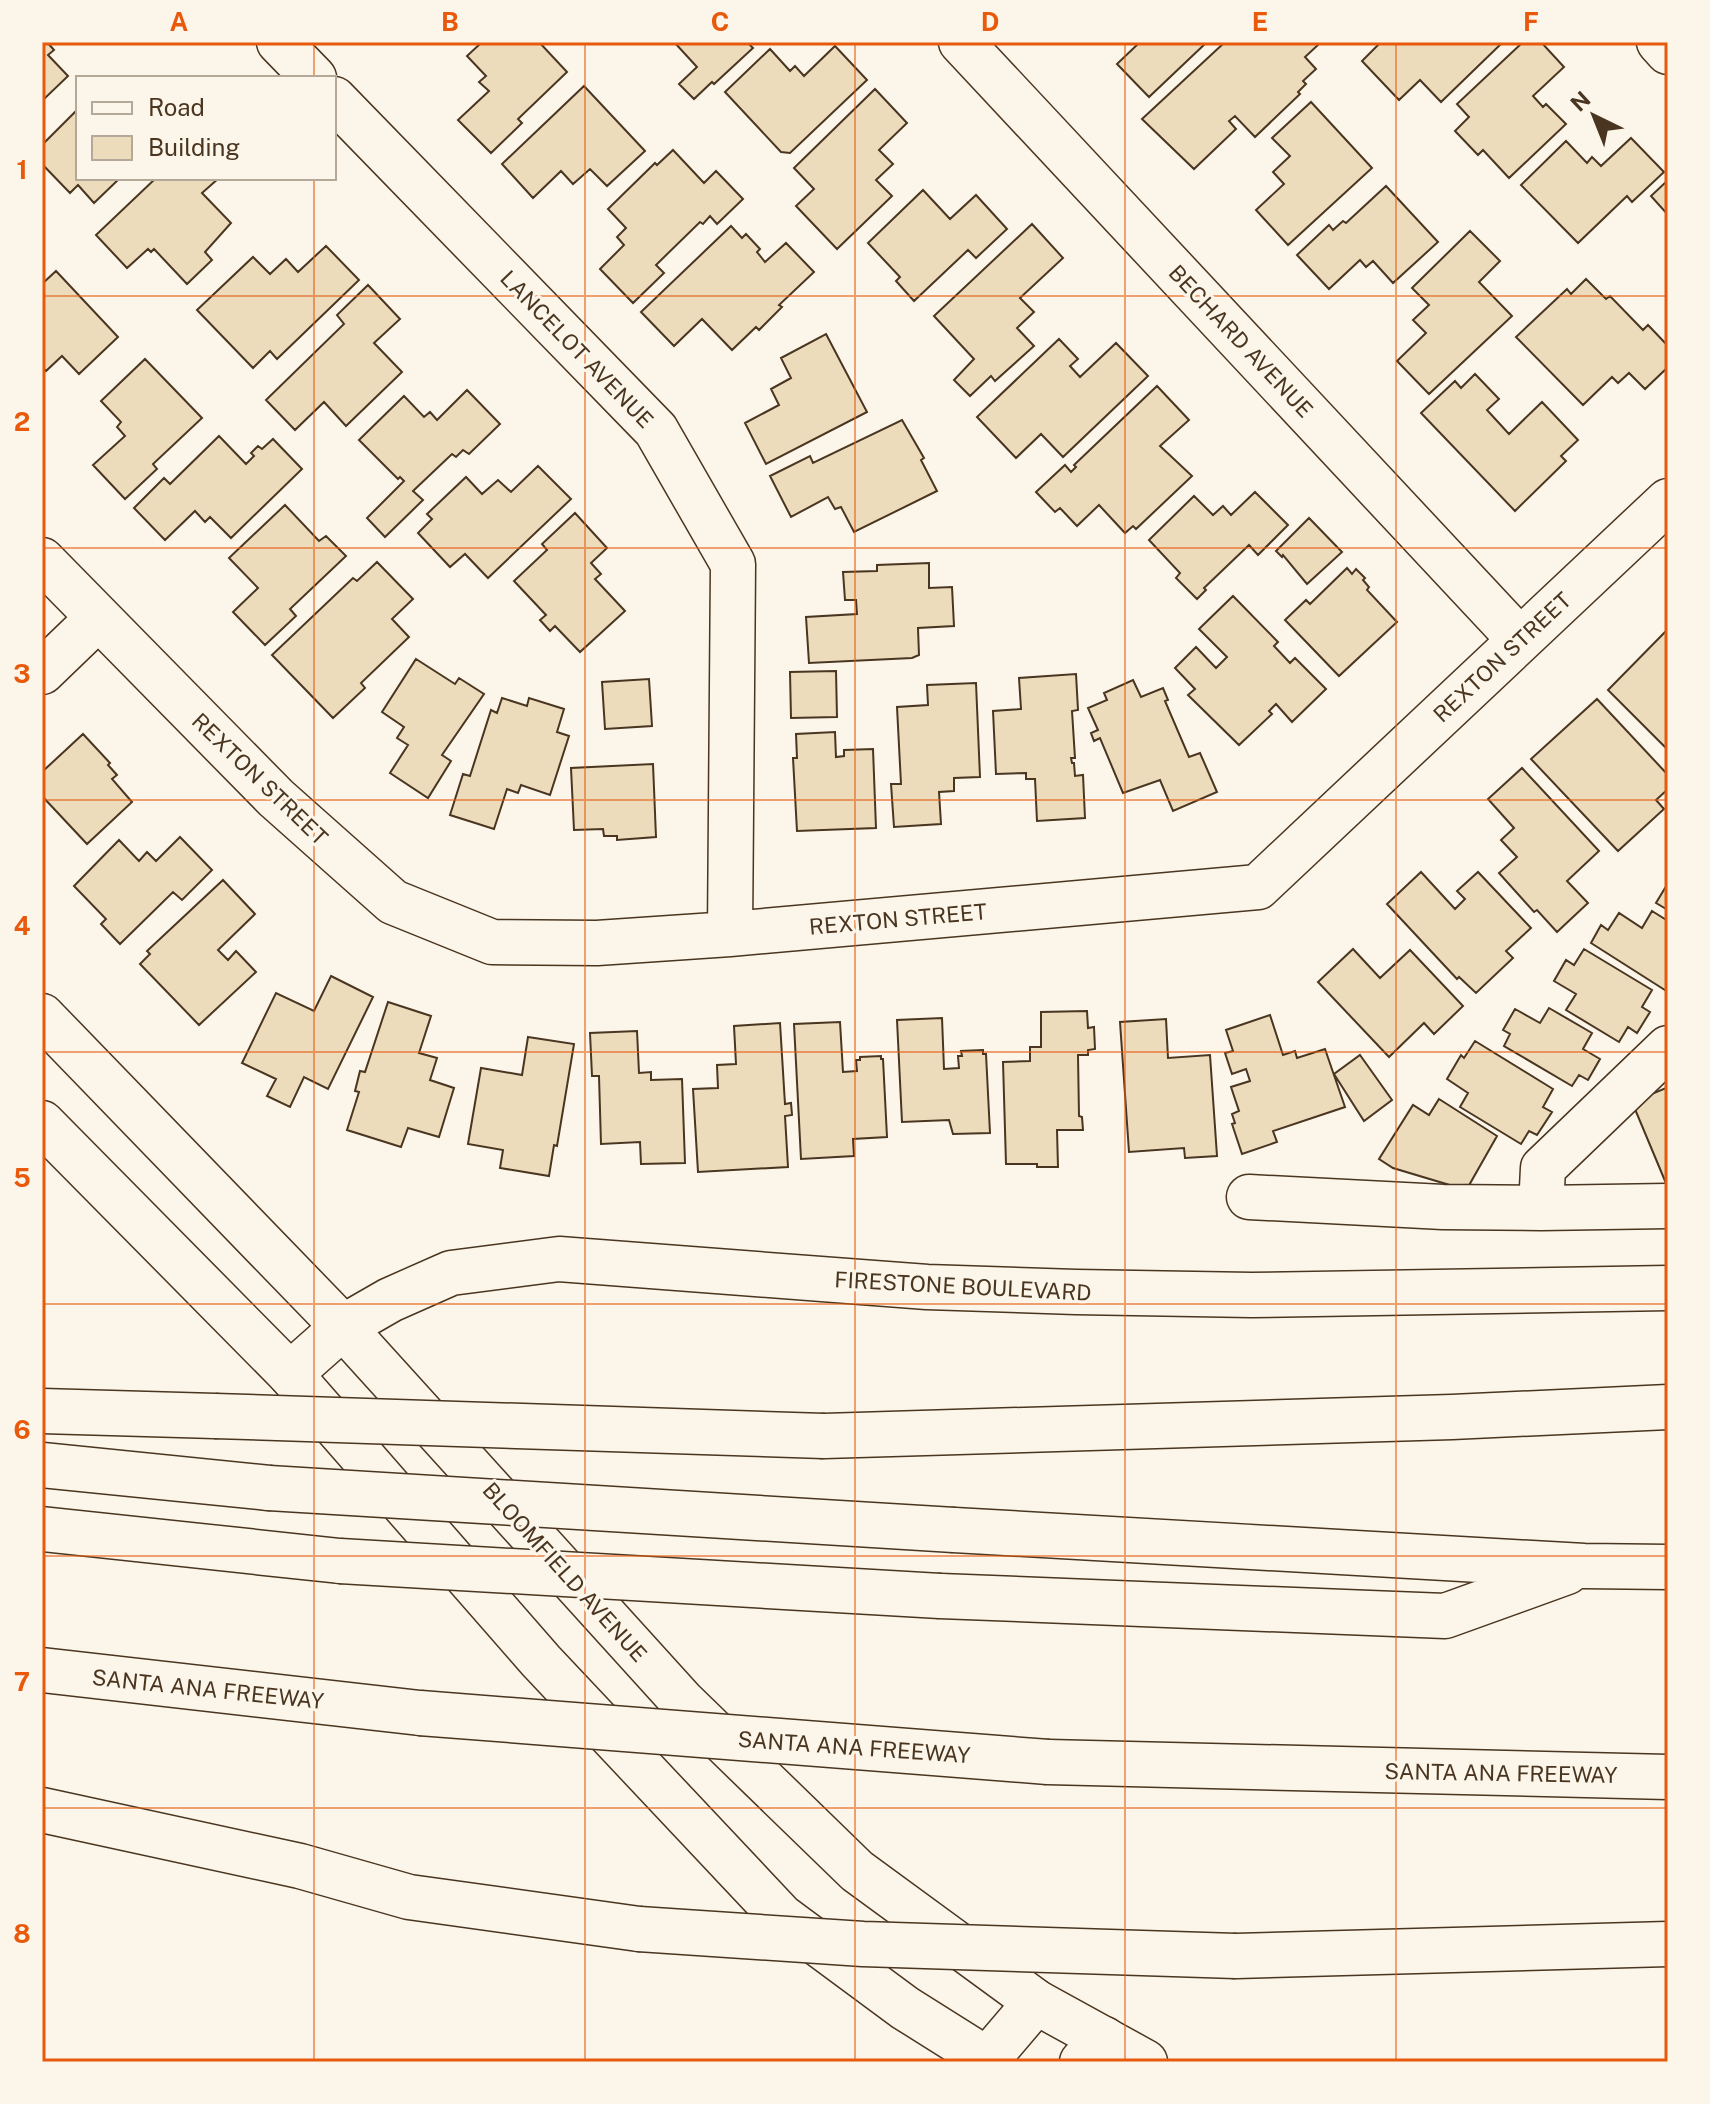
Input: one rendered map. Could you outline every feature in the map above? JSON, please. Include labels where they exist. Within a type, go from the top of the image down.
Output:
[{"type":"main road","points":[[279,42],[312,76]]},
{"type":"main road","name":"BECHARD AVENUE","points":[[961,42],[1520,640]]},
{"type":"main road","points":[[1659,42],[1668,52]]},
{"type":"main road","name":"LANCELOT AVENUE","points":[[336,101],[656,430],[733,564],[730,934]]},
{"type":"main road","name":"REXTON STREET","points":[[42,560],[276,798],[393,902],[492,942],[597,943],[1258,887],[1668,501]]},
{"type":"main road","points":[[42,672],[97,619]]},
{"type":"main road","name":"BLOOMFIELD AVENUE","points":[[42,1016],[343,1327],[682,1701],[857,1871],[1036,2002],[1093,2050],[1145,2062]]},
{"type":"main road","points":[[1541,1208],[1543,1168],[1668,1048]]},
{"type":"main road","points":[[42,1123],[290,1374],[541,1661],[782,1917],[905,2008],[988,2061],[1036,2002]]},
{"type":"main road","points":[[1249,1197],[1443,1207],[1668,1206]]},
{"type":"main road","name":"FIRESTONE BOULEVARD","points":[[290,1374],[343,1327],[390,1300],[451,1273],[559,1259],[927,1287],[1090,1293],[1252,1295],[1668,1288]]},
{"type":"main road","points":[[42,1411],[824,1436],[1452,1417],[1668,1407]]},
{"type":"main road","points":[[42,1465],[269,1488],[1584,1566],[1668,1567]]},
{"type":"main road","points":[[42,1529],[340,1561],[940,1596],[1445,1616],[1584,1566]]},
{"type":"main road","name":"SANTA ANA FREEWAY","points":[[42,1670],[420,1713],[1048,1762],[1668,1777]]},
{"type":"main road","points":[[42,1810],[300,1866],[409,1897],[639,1929],[863,1944],[1236,1956],[1668,1944]]},
{"type":"building","points":[[42,42],[47,42],[54,50],[48,55],[68,76],[42,101]]},
{"type":"building","points":[[482,42],[539,42],[567,72],[518,119],[522,123],[491,153],[458,120],[489,91],[479,82],[486,76],[467,56]]},
{"type":"building","points":[[674,42],[747,42],[753,48],[694,99],[679,84],[697,67]]},
{"type":"building","points":[[1140,42],[1207,42],[1149,97],[1117,64]]},
{"type":"building","points":[[1225,42],[1317,42],[1319,44],[1305,57],[1316,69],[1303,81],[1306,84],[1298,92],[1300,94],[1255,137],[1235,116],[1229,121],[1236,129],[1194,169],[1142,119]]},
{"type":"building","points":[[1381,42],[1503,42],[1441,102],[1420,80],[1399,100],[1362,61]]},
{"type":"building","points":[[1523,42],[1541,42],[1564,67],[1533,96],[1566,124],[1509,178],[1483,150],[1478,155],[1455,131],[1469,117],[1457,104]]},
{"type":"building","points":[[835,46],[867,80],[790,153],[781,152],[725,92],[770,49],[790,71],[795,66],[804,76]]},
{"type":"building","points":[[584,86],[645,151],[607,186],[590,169],[573,184],[561,171],[533,198],[502,164]]},
{"type":"building","points":[[875,89],[907,123],[879,150],[893,164],[876,180],[892,196],[837,249],[796,206],[814,189],[794,168]]},
{"type":"building","points":[[1311,102],[1372,168],[1288,245],[1256,210],[1284,184],[1273,172],[1290,156],[1272,138]]},
{"type":"building","points":[[76,111],[76,180],[118,180],[94,203],[78,185],[70,193],[42,164],[42,145]]},
{"type":"building","points":[[1631,138],[1664,172],[1632,202],[1627,196],[1578,243],[1521,185],[1566,141],[1587,163],[1592,157],[1601,166]]},
{"type":"building","points":[[673,150],[704,183],[716,171],[743,199],[717,224],[710,216],[703,224],[700,222],[656,265],[664,273],[633,303],[600,269],[624,245],[617,237],[626,228],[608,209],[655,163],[657,165]]},
{"type":"building","points":[[154,180],[217,180],[202,193],[231,223],[205,252],[212,260],[187,284],[154,249],[151,252],[148,249],[127,268],[96,235]]},
{"type":"building","points":[[1668,180],[1668,215],[1651,196]]},
{"type":"building","points":[[1386,186],[1438,242],[1393,283],[1373,261],[1366,267],[1360,260],[1329,289],[1297,255],[1329,225],[1333,230],[1343,221],[1346,223]]},
{"type":"building","points":[[923,190],[950,219],[976,195],[1007,229],[976,258],[968,250],[914,301],[896,281],[900,277],[868,243]]},
{"type":"building","points":[[1032,224],[1063,258],[1020,298],[1034,312],[1017,328],[1034,346],[995,381],[991,376],[970,396],[954,380],[974,359],[934,316]]},
{"type":"building","points":[[731,226],[742,238],[746,234],[760,249],[757,252],[765,262],[786,243],[814,272],[779,305],[782,307],[759,330],[756,327],[732,350],[702,319],[674,346],[641,312]]},
{"type":"building","points":[[1470,231],[1500,261],[1479,282],[1512,316],[1429,394],[1397,361],[1426,333],[1413,320],[1429,305],[1412,288]]},
{"type":"building","points":[[326,246],[359,280],[277,359],[270,351],[253,368],[197,310],[253,257],[270,274],[286,259],[298,272]]},
{"type":"building","points":[[56,271],[118,337],[79,374],[62,356],[46,371],[42,367],[42,284]]},
{"type":"building","points":[[1586,279],[1606,299],[1610,296],[1643,330],[1648,325],[1668,346],[1668,367],[1645,389],[1629,373],[1618,383],[1612,377],[1583,405],[1516,337],[1567,289],[1571,294]]},
{"type":"building","points":[[368,285],[400,319],[374,343],[402,372],[346,426],[324,402],[295,430],[266,400],[344,324],[337,315]]},
{"type":"building","points":[[826,334],[867,412],[766,464],[745,423],[779,405],[771,389],[791,378],[781,358]]},
{"type":"building","points":[[1059,339],[1078,359],[1070,366],[1080,377],[1116,343],[1148,376],[1063,457],[1041,434],[1016,458],[977,417]]},
{"type":"building","points":[[145,359],[202,418],[153,464],[157,469],[125,499],[93,465],[125,436],[117,427],[121,422],[101,401]]},
{"type":"building","points":[[1475,374],[1499,399],[1487,410],[1509,434],[1542,402],[1578,440],[1561,456],[1566,461],[1515,511],[1421,413],[1455,381],[1461,388]]},
{"type":"building","points":[[1157,386],[1189,420],[1160,446],[1192,476],[1136,529],[1133,526],[1125,533],[1099,505],[1077,526],[1060,508],[1055,512],[1036,492],[1065,465],[1071,472],[1076,467],[1074,465]]},
{"type":"building","points":[[467,390],[500,424],[469,454],[463,450],[456,457],[452,454],[413,491],[423,500],[385,537],[367,518],[404,481],[400,477],[398,479],[359,440],[404,396],[424,417],[430,412],[437,420]]},
{"type":"building","points":[[902,420],[924,458],[921,460],[937,491],[854,532],[841,507],[835,509],[828,497],[791,517],[770,476],[810,456],[813,463]]},
{"type":"building","points":[[219,436],[246,464],[258,446],[262,449],[273,439],[302,469],[231,538],[210,517],[205,522],[195,511],[165,540],[134,508],[164,478],[170,484]]},
{"type":"building","points":[[538,466],[571,499],[488,578],[465,554],[450,567],[418,533],[432,519],[427,514],[466,477],[482,494],[498,480],[511,492]]},
{"type":"building","points":[[1255,492],[1288,525],[1258,555],[1249,545],[1204,588],[1206,590],[1197,599],[1176,578],[1180,573],[1149,540],[1194,496],[1213,515],[1223,506],[1231,515]]},
{"type":"building","points":[[285,505],[319,541],[326,536],[346,556],[290,609],[296,616],[265,645],[233,612],[258,588],[229,558]]},
{"type":"building","points":[[575,513],[607,548],[591,563],[601,574],[595,579],[625,611],[580,652],[555,626],[550,631],[540,620],[546,615],[514,581],[547,550],[542,544]]},
{"type":"building","points":[[1309,518],[1342,552],[1307,584],[1276,551]]},
{"type":"building","points":[[377,562],[413,599],[392,619],[409,637],[361,683],[365,688],[333,718],[272,655],[353,578],[357,581]]},
{"type":"building","points":[[929,563],[929,588],[952,587],[954,626],[918,628],[919,655],[912,658],[809,663],[806,617],[857,614],[856,600],[845,600],[843,572],[877,571],[877,565]]},
{"type":"building","points":[[1347,568],[1352,574],[1356,569],[1365,578],[1363,580],[1369,587],[1367,590],[1397,622],[1339,676],[1285,620],[1306,600],[1310,604]]},
{"type":"building","points":[[1233,596],[1278,642],[1274,646],[1290,663],[1295,658],[1326,689],[1292,722],[1276,704],[1269,711],[1272,714],[1239,745],[1188,695],[1195,689],[1175,668],[1196,647],[1216,668],[1227,657],[1199,629]]},
{"type":"building","points":[[1668,629],[1668,750],[1608,690]]},
{"type":"building","points":[[416,659],[455,684],[459,678],[484,694],[442,755],[451,761],[428,798],[390,773],[408,745],[397,738],[404,727],[382,712]]},
{"type":"building","points":[[836,671],[837,717],[791,718],[790,672]]},
{"type":"building","points":[[1076,674],[1078,710],[1072,711],[1075,758],[1071,758],[1075,776],[1083,775],[1085,818],[1037,821],[1035,779],[1026,779],[1026,773],[996,774],[993,711],[1021,709],[1019,678]]},
{"type":"building","points":[[649,679],[652,726],[605,729],[602,682]]},
{"type":"building","points":[[1133,680],[1141,697],[1163,688],[1168,700],[1165,701],[1189,757],[1200,753],[1217,792],[1173,811],[1160,780],[1123,793],[1100,738],[1094,741],[1091,733],[1098,730],[1088,708],[1107,700],[1104,693]]},
{"type":"building","points":[[976,683],[980,777],[954,778],[954,791],[939,792],[941,824],[894,827],[891,784],[901,784],[897,707],[928,705],[927,685]]},
{"type":"building","points":[[502,698],[527,706],[529,698],[564,709],[557,732],[569,736],[550,795],[521,785],[518,793],[507,789],[494,829],[450,815],[463,774],[470,776],[491,710],[497,713]]},
{"type":"building","points":[[1597,699],[1668,775],[1668,789],[1656,800],[1664,809],[1618,851],[1531,759]]},
{"type":"building","points":[[835,732],[836,757],[844,756],[844,750],[873,749],[876,828],[797,831],[793,758],[797,758],[796,734]]},
{"type":"building","points":[[83,734],[110,763],[108,765],[117,775],[112,779],[132,802],[87,844],[42,796],[42,772]]},
{"type":"building","points":[[653,764],[656,837],[617,840],[617,836],[604,836],[603,829],[574,830],[571,768]]},
{"type":"building","points":[[1522,768],[1599,851],[1567,881],[1588,903],[1557,932],[1499,873],[1517,857],[1501,840],[1514,828],[1488,799]]},
{"type":"building","points":[[180,837],[212,870],[182,900],[173,892],[120,944],[101,924],[106,919],[74,886],[119,840],[139,861],[147,852],[156,861]]},
{"type":"building","points":[[1421,872],[1455,909],[1465,899],[1457,891],[1478,872],[1531,928],[1506,951],[1513,958],[1476,993],[1459,977],[1457,979],[1387,904]]},
{"type":"building","points":[[223,880],[255,914],[218,950],[228,960],[236,951],[256,972],[199,1025],[140,964],[150,954],[147,951]]},
{"type":"building","points":[[1668,883],[1668,910],[1656,903]]},
{"type":"building","points":[[1652,911],[1668,921],[1668,992],[1591,943],[1601,925],[1608,930],[1619,913],[1642,928]]},
{"type":"building","points":[[1353,949],[1380,978],[1410,950],[1463,1006],[1434,1034],[1424,1023],[1389,1057],[1318,982]]},
{"type":"building","points":[[1584,949],[1652,990],[1642,1007],[1650,1012],[1637,1033],[1628,1027],[1619,1042],[1566,1010],[1576,994],[1554,981],[1566,960],[1574,965]]},
{"type":"building","points":[[331,976],[373,997],[328,1089],[304,1077],[290,1107],[267,1096],[276,1079],[242,1063],[276,993],[314,1011]]},
{"type":"building","points":[[388,1002],[431,1016],[419,1053],[437,1058],[430,1080],[454,1088],[439,1137],[408,1128],[401,1147],[347,1130],[359,1092],[355,1091],[360,1071],[365,1072]]},
{"type":"building","points":[[1549,1008],[1592,1033],[1583,1049],[1600,1059],[1588,1080],[1579,1075],[1572,1086],[1504,1046],[1510,1034],[1503,1030],[1515,1009],[1540,1023]]},
{"type":"building","points":[[1087,1011],[1088,1028],[1094,1027],[1095,1049],[1088,1050],[1088,1055],[1078,1055],[1079,1116],[1082,1117],[1083,1130],[1057,1130],[1058,1167],[1006,1164],[1003,1062],[1030,1061],[1030,1047],[1041,1047],[1041,1012]]},
{"type":"building","points":[[1270,1015],[1283,1055],[1295,1051],[1297,1058],[1325,1049],[1345,1107],[1273,1131],[1277,1142],[1242,1154],[1232,1124],[1235,1123],[1232,1114],[1239,1111],[1231,1087],[1250,1081],[1246,1069],[1232,1074],[1225,1053],[1233,1051],[1226,1030]]},
{"type":"building","points":[[942,1018],[944,1069],[959,1068],[961,1051],[983,1050],[986,1054],[990,1133],[953,1134],[949,1120],[902,1122],[897,1020]]},
{"type":"building","points":[[1166,1019],[1168,1058],[1210,1055],[1217,1156],[1185,1158],[1184,1148],[1129,1152],[1120,1022]]},
{"type":"building","points":[[840,1022],[843,1072],[857,1071],[856,1060],[860,1057],[881,1056],[883,1059],[887,1137],[853,1139],[854,1156],[801,1159],[794,1024]]},
{"type":"building","points":[[780,1023],[785,1104],[791,1103],[792,1115],[785,1116],[788,1167],[698,1172],[693,1089],[718,1088],[717,1065],[736,1064],[734,1026]]},
{"type":"building","points":[[637,1031],[639,1073],[651,1072],[651,1080],[682,1079],[685,1163],[641,1164],[640,1142],[601,1144],[599,1076],[592,1076],[590,1033]]},
{"type":"building","points":[[528,1037],[574,1044],[549,1176],[500,1168],[503,1150],[468,1144],[481,1068],[522,1075]]},
{"type":"building","points":[[1475,1041],[1553,1089],[1543,1107],[1552,1112],[1537,1135],[1529,1131],[1521,1144],[1460,1107],[1468,1093],[1447,1079],[1461,1055],[1464,1058]]},
{"type":"building","points":[[1360,1055],[1392,1100],[1364,1121],[1334,1074]]},
{"type":"building","points":[[1666,1088],[1668,1093],[1668,1188],[1632,1102]]},
{"type":"building","points":[[1439,1099],[1497,1136],[1468,1187],[1466,1185],[1463,1189],[1393,1168],[1379,1159],[1413,1105],[1429,1115]]}]
